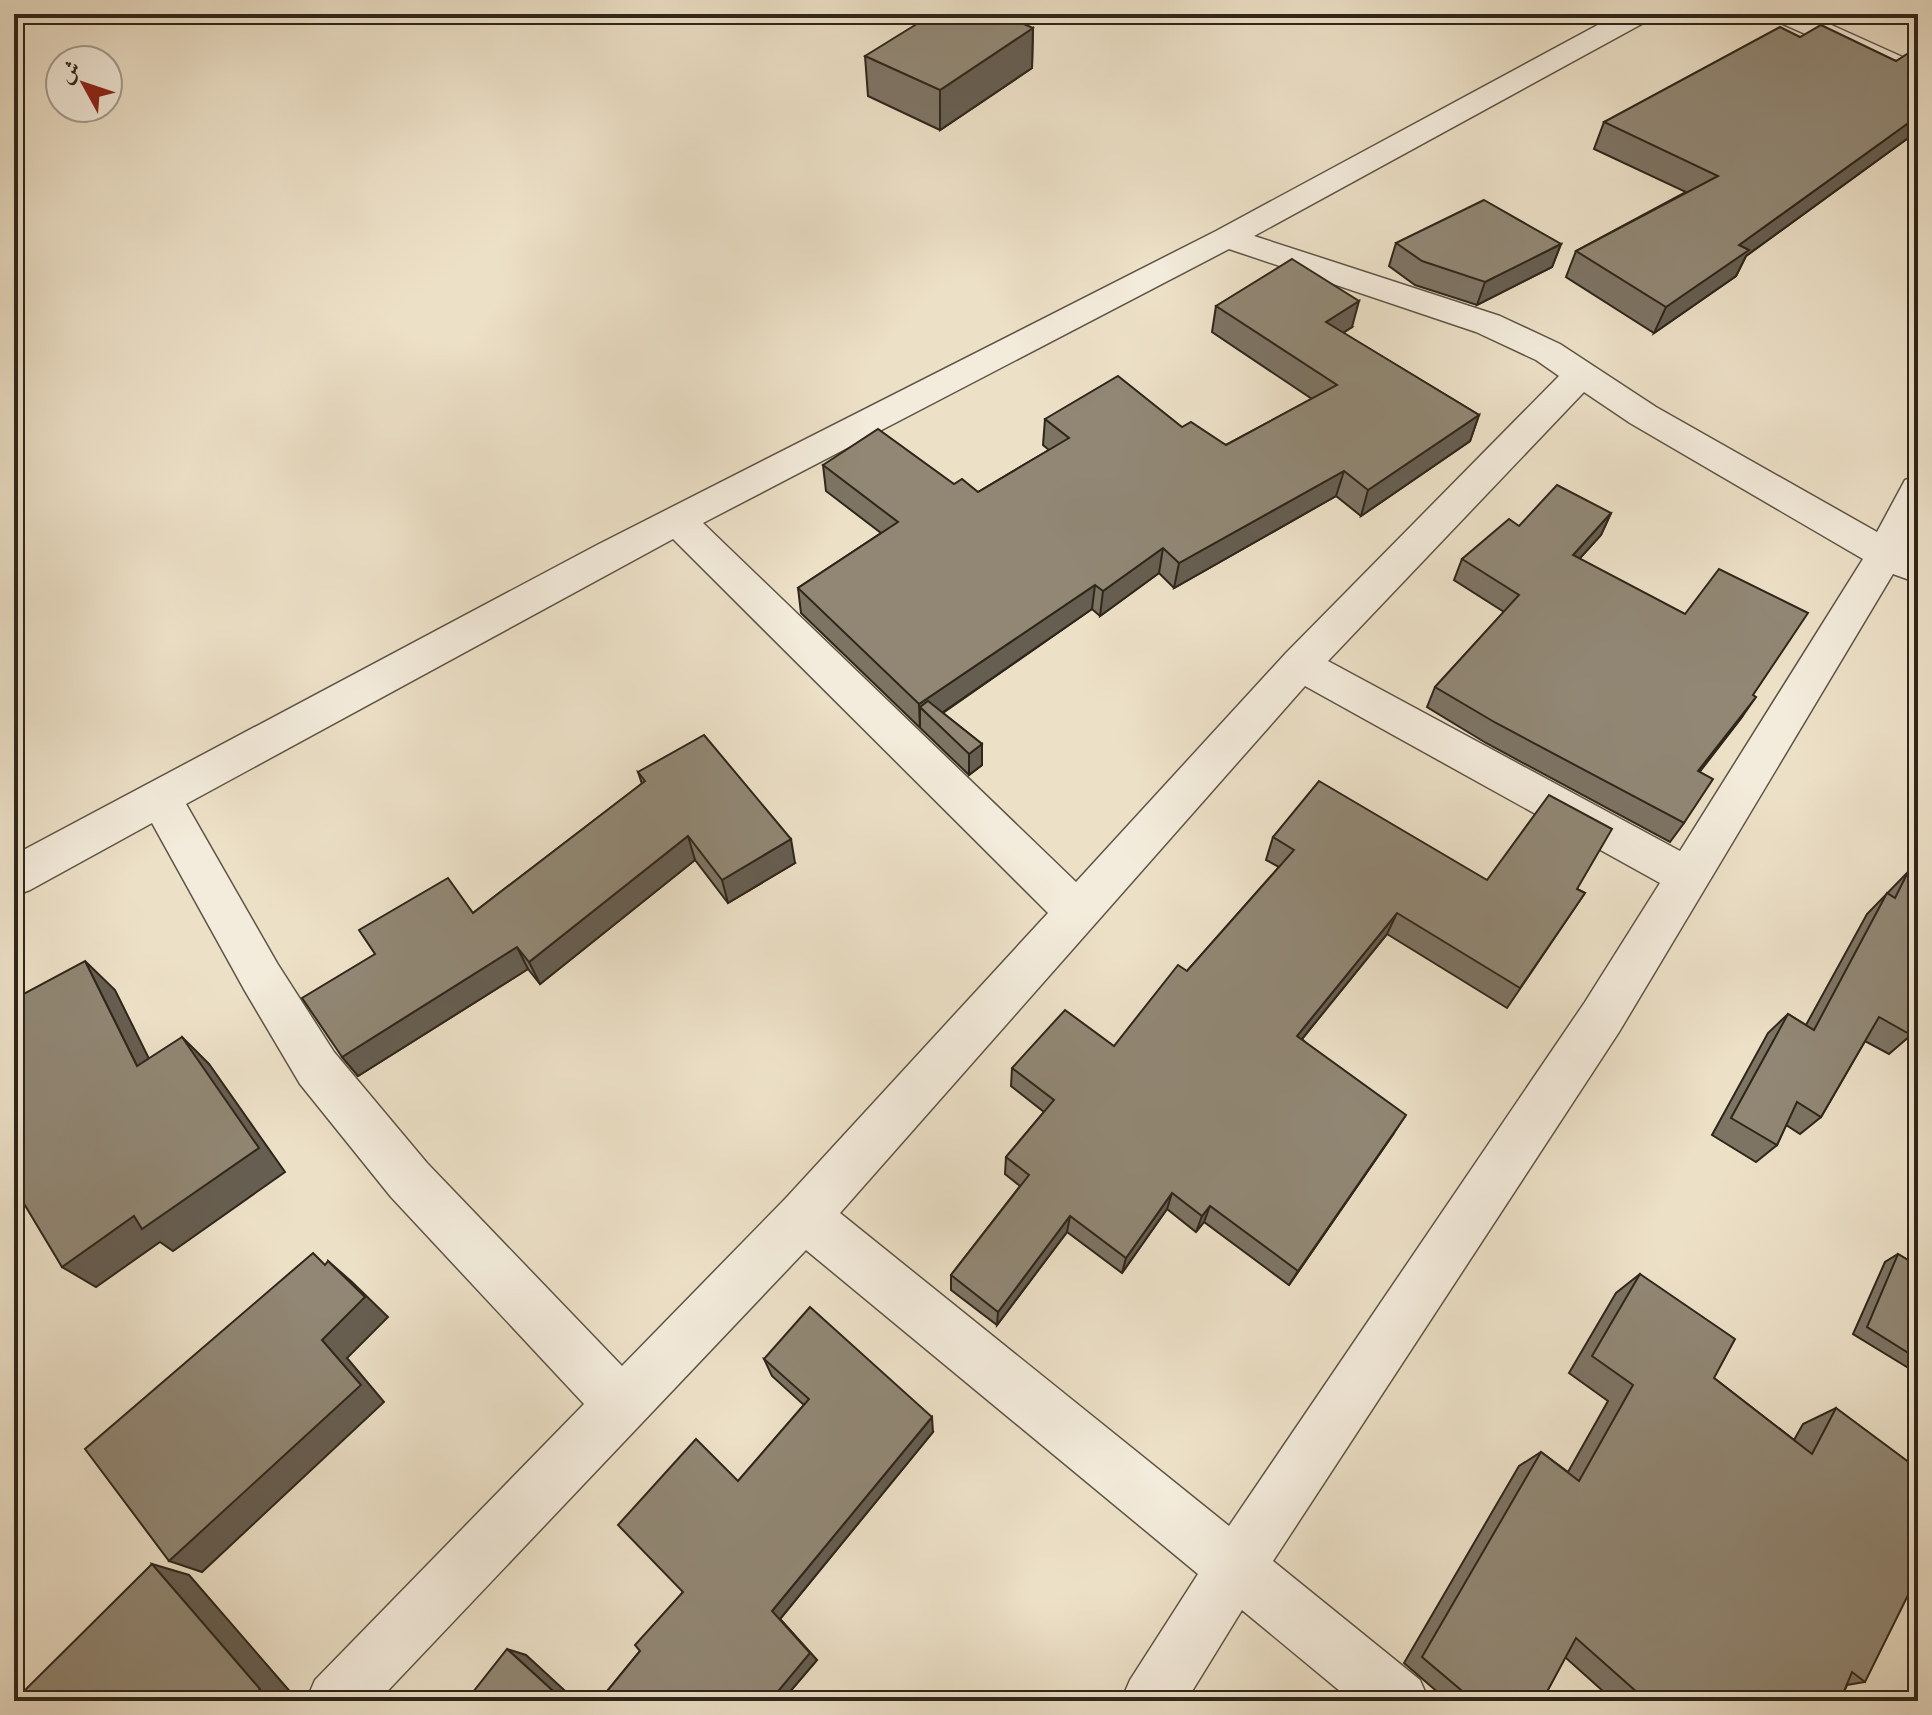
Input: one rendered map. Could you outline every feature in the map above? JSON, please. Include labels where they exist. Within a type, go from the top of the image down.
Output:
[{"type":"street","points":[[14,877],[678,521],[1227,238],[1639,14]]},
{"type":"street","points":[[1784,14],[1918,75]]},
{"type":"street","points":[[1227,238],[1488,324],[1548,352],[1643,415],[1901,562]]},
{"type":"street","points":[[336,1701],[804,1216],[1300,664],[1582,373]]},
{"type":"street","points":[[1151,1701],[1236,1567],[1602,1017],[1688,877],[1901,562],[1918,489]]},
{"type":"street","points":[[678,521],[1077,912]]},
{"type":"street","points":[[1300,664],[1688,877]]},
{"type":"street","points":[[160,797],[261,977],[317,1068],[409,1180],[621,1404]]},
{"type":"street","points":[[804,1216],[1399,1701]]},
{"type":"building","points":[[933,14],[1001,14],[1033,28],[940,90],[865,56]]},
{"type":"building","points":[[1821,25],[1896,61],[1910,52],[1918,55],[1918,116],[1739,245],[1749,250],[1666,307],[1576,251],[1718,176],[1604,122],[1780,27],[1800,37]]},
{"type":"building","points":[[1484,200],[1561,244],[1485,282],[1422,261],[1396,243]]},
{"type":"building","points":[[1292,259],[1359,301],[1326,322],[1479,415],[1368,490],[1344,471],[1179,563],[1163,548],[1103,591],[1095,585],[919,704],[798,588],[898,522],[823,465],[878,429],[954,484],[962,479],[978,492],[1069,438],[1045,419],[1118,376],[1182,427],[1191,422],[1226,445],[1337,385],[1216,306]]},
{"type":"building","points":[[1557,485],[1611,513],[1573,555],[1685,614],[1719,569],[1808,613],[1753,695],[1756,697],[1698,771],[1713,779],[1684,823],[1435,687],[1519,595],[1462,559],[1509,519],[1519,526]]},
{"type":"building","points":[[928,701],[982,744],[969,754],[920,707]]},
{"type":"building","points":[[704,735],[791,839],[722,880],[688,836],[529,962],[517,947],[342,1057],[302,998],[375,954],[359,930],[448,878],[473,913],[645,781],[638,772]]},
{"type":"building","points":[[1319,781],[1487,880],[1549,795],[1612,829],[1577,889],[1585,893],[1520,988],[1397,913],[1297,1036],[1406,1115],[1298,1271],[1210,1206],[1202,1216],[1172,1193],[1126,1258],[1070,1216],[998,1312],[951,1275],[1029,1175],[1006,1157],[1054,1100],[1012,1068],[1065,1010],[1114,1046],[1178,965],[1187,971],[1294,850],[1273,837]]},
{"type":"building","points":[[1908,872],[1918,878],[1918,1022],[1911,1035],[1879,1017],[1821,1117],[1797,1102],[1777,1145],[1731,1118],[1788,1014],[1814,1030],[1887,893],[1895,898]]},
{"type":"building","points":[[85,961],[137,1066],[182,1037],[259,1148],[142,1229],[134,1216],[62,1267],[14,1187],[14,999]]},
{"type":"building","points":[[313,1253],[325,1265],[328,1261],[365,1297],[322,1340],[361,1385],[169,1561],[85,1449]]},
{"type":"building","points":[[1898,1254],[1918,1266],[1918,1359],[1867,1327]]},
{"type":"building","points":[[1640,1274],[1735,1339],[1714,1378],[1812,1454],[1836,1408],[1918,1469],[1918,1575],[1865,1682],[1852,1672],[1840,1701],[1647,1701],[1576,1638],[1542,1701],[1474,1701],[1422,1657],[1541,1452],[1579,1481],[1633,1385],[1592,1356]]},
{"type":"building","points":[[810,1307],[932,1417],[772,1611],[810,1653],[770,1701],[599,1701],[640,1651],[635,1645],[683,1592],[618,1525],[696,1439],[738,1481],[809,1399],[764,1359]]},
{"type":"building","points":[[152,1564],[260,1689],[249,1701],[14,1701]]},
{"type":"building","points":[[507,1649],[564,1701],[466,1701]]}]
